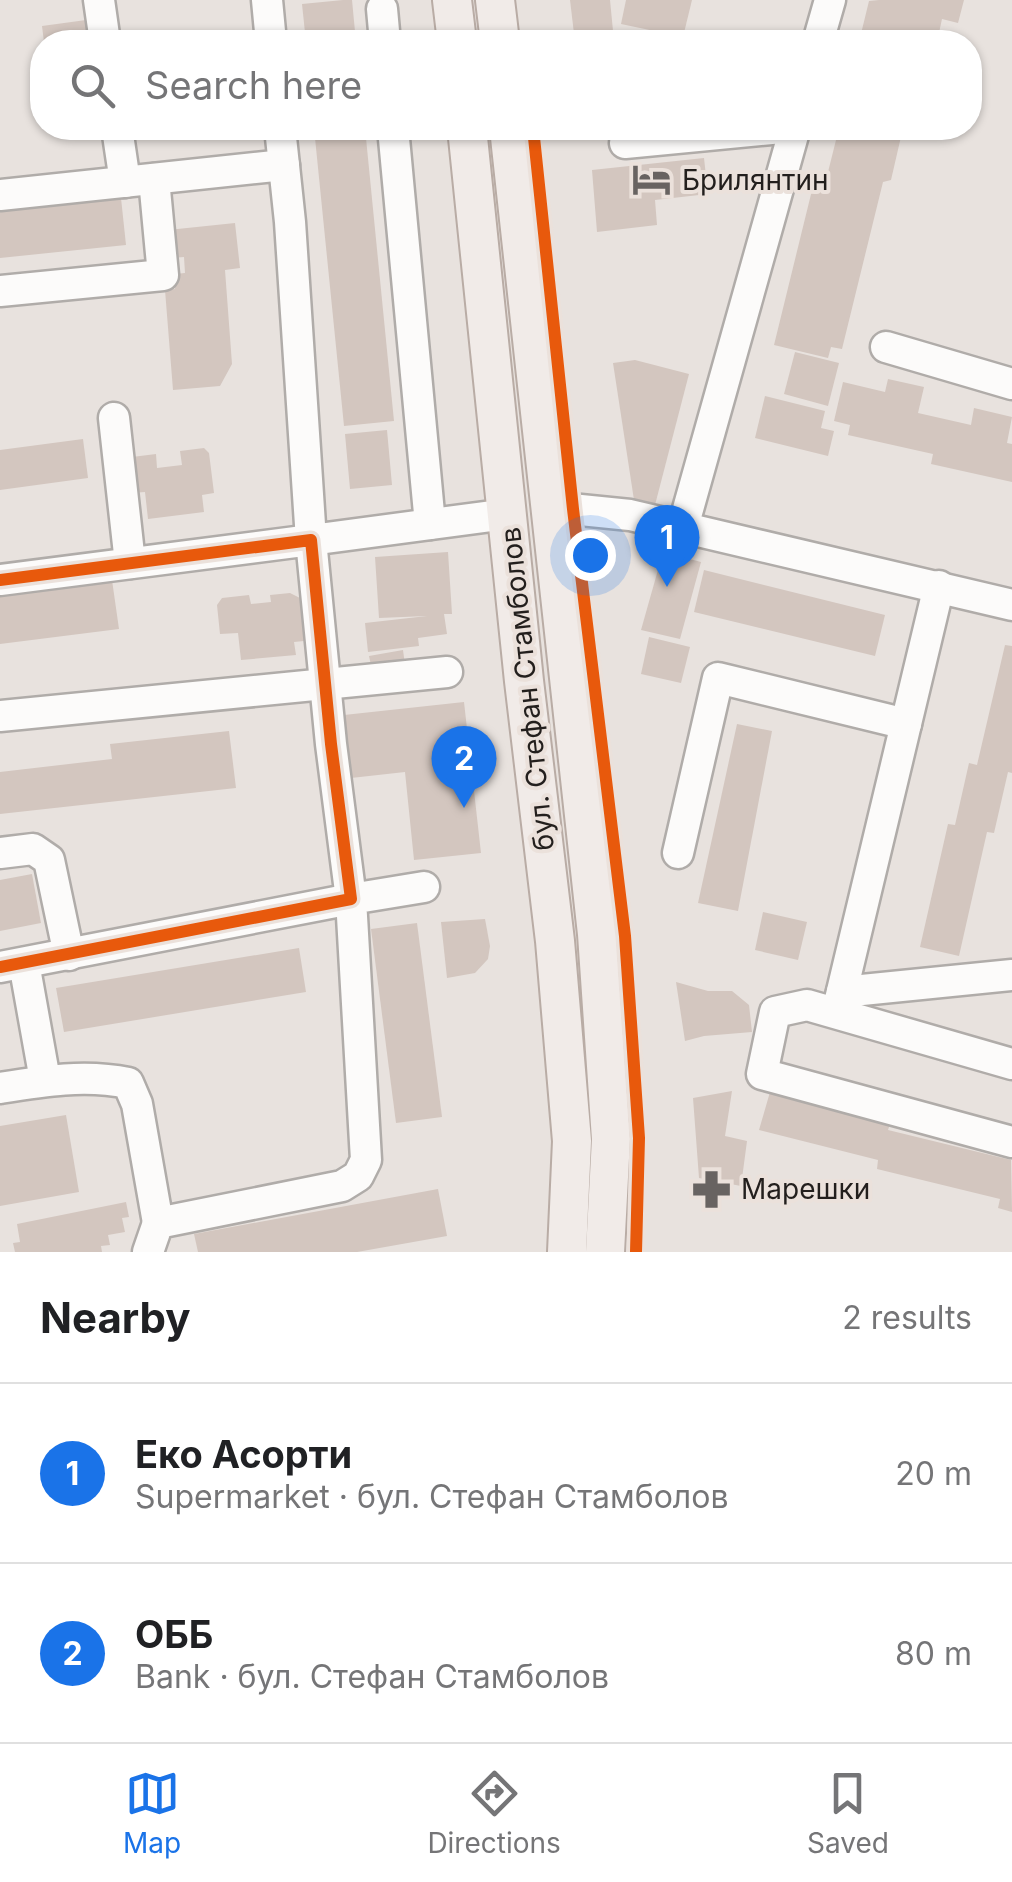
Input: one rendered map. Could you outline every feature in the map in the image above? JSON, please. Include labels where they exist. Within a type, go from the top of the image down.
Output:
[{"type":"main road","points":[[452,0],[456,30]]},
{"type":"main road","points":[[495,0],[499,30]]},
{"type":"main road","name":"бул. Стефан Стамболов","points":[[467,140],[555,941],[572,1142],[567,1252]]},
{"type":"main road","name":"бул. Стефан Стамболов","points":[[510,140],[597,934],[610,1139],[604,1252]]},
{"type":"street","points":[[99,0],[103,30]]},
{"type":"street","points":[[266,0],[270,30]]},
{"type":"street","points":[[819,30],[822,2]]},
{"type":"street","points":[[382,9],[384,30]]},
{"type":"street","points":[[0,291],[163,275],[139,180],[122,140]]},
{"type":"street","points":[[0,1088],[45,1080],[103,1078],[128,1083],[137,1104],[153,1238],[342,1186],[358,1176],[366,1160],[352,899],[311,540],[281,140]]},
{"type":"street","points":[[394,140],[430,524]]},
{"type":"street","points":[[625,142],[647,140]]},
{"type":"street","points":[[683,527],[792,140]]},
{"type":"street","points":[[0,195],[284,165]]},
{"type":"street","points":[[886,347],[1011,381]]},
{"type":"street","points":[[114,418],[130,563]]},
{"type":"street","points":[[551,507],[630,515],[1012,604]]},
{"type":"street","points":[[0,580],[507,514]]},
{"type":"street","points":[[840,1002],[939,586]]},
{"type":"street","points":[[0,716],[447,672]]},
{"type":"street","points":[[678,853],[718,678],[906,724]]},
{"type":"street","points":[[0,854],[33,849],[49,860],[70,954]]},
{"type":"street","points":[[45,1080],[12,965],[424,887]]},
{"type":"street","points":[[1012,975],[775,1012],[762,1074],[1012,1142]]},
{"type":"street","points":[[840,1002],[1012,1064]]},
{"type":"building","points":[[352,0],[355,30],[305,30],[302,4]]},
{"type":"building","points":[[570,0],[610,0],[613,30],[574,30]]},
{"type":"building","points":[[626,0],[692,0],[685,30],[650,30],[621,24]]},
{"type":"building","points":[[964,0],[958,23],[942,19],[940,30],[862,30],[869,1]]},
{"type":"building","points":[[86,20],[87,30],[42,30],[42,26]]},
{"type":"building","points":[[315,140],[366,140],[394,421],[344,426]]},
{"type":"building","points":[[836,140],[900,140],[891,180],[883,182],[842,349],[831,347],[828,358],[774,345],[814,182],[825,184]]},
{"type":"building","points":[[704,158],[708,194],[655,200],[657,225],[597,232],[592,170]]},
{"type":"building","points":[[121,198],[126,245],[0,258],[0,211]]},
{"type":"building","points":[[235,223],[240,268],[225,270],[232,364],[220,386],[173,390],[165,290],[175,289],[174,274],[185,273],[184,257],[171,258],[168,230]]},
{"type":"building","points":[[795,352],[839,363],[828,406],[784,394]]},
{"type":"building","points":[[635,360],[689,374],[655,505],[634,500],[613,363]]},
{"type":"building","points":[[888,379],[924,387],[918,413],[971,425],[974,408],[1012,417],[1007,443],[1012,444],[1012,482],[931,464],[933,454],[848,435],[850,425],[834,421],[843,382],[885,392]]},
{"type":"building","points":[[765,396],[825,411],[821,428],[834,431],[828,456],[755,438]]},
{"type":"building","points":[[387,430],[392,485],[350,489],[345,434]]},
{"type":"building","points":[[83,439],[88,478],[0,490],[0,450]]},
{"type":"building","points":[[204,448],[209,453],[214,493],[202,495],[204,512],[148,519],[145,492],[131,493],[132,457],[156,454],[157,468],[182,465],[180,451]]},
{"type":"building","points":[[448,552],[452,614],[444,614],[447,634],[418,638],[419,646],[368,652],[365,623],[427,616],[379,618],[375,557]]},
{"type":"building","points":[[663,552],[701,562],[680,639],[641,630]]},
{"type":"building","points":[[704,570],[885,615],[875,656],[694,612]]},
{"type":"building","points":[[112,580],[119,629],[0,644],[0,593]]},
{"type":"building","points":[[290,593],[300,598],[304,641],[294,642],[296,655],[241,660],[238,633],[220,634],[217,605],[222,598],[249,595],[251,604],[271,602],[270,595]]},
{"type":"building","points":[[649,637],[690,647],[681,683],[641,674]]},
{"type":"building","points":[[1005,645],[1012,646],[1012,773],[1008,772],[994,833],[987,832],[959,956],[920,947],[948,824],[955,825],[969,763],[977,765]]},
{"type":"building","points":[[403,650],[405,665],[372,670],[369,656]]},
{"type":"building","points":[[464,702],[481,853],[414,860],[405,772],[351,778],[344,715]]},
{"type":"building","points":[[737,724],[772,731],[738,911],[698,903]]},
{"type":"building","points":[[229,731],[236,788],[0,814],[0,772],[112,759],[110,744]]},
{"type":"building","points":[[32,874],[41,923],[0,931],[0,880]]},
{"type":"building","points":[[763,912],[807,922],[798,960],[755,950]]},
{"type":"building","points":[[485,919],[488,959],[475,973],[447,978],[441,922]]},
{"type":"building","points":[[417,923],[442,1117],[396,1123],[371,929]]},
{"type":"building","points":[[299,948],[306,992],[64,1032],[56,988]]},
{"type":"building","points":[[676,982],[708,991],[732,991],[749,1005],[752,1032],[685,1041]]},
{"type":"building","points":[[732,1091],[725,1136],[747,1141],[741,1186],[699,1178],[693,1098]]},
{"type":"building","points":[[770,1092],[890,1124],[888,1130],[1011,1160],[1012,1212],[998,1208],[1000,1199],[877,1169],[878,1160],[759,1130]]},
{"type":"building","points":[[66,1115],[79,1192],[0,1206],[0,1126]]},
{"type":"building","points":[[438,1189],[447,1236],[357,1252],[198,1252],[194,1234]]},
{"type":"building","points":[[126,1202],[129,1217],[122,1218],[125,1232],[108,1235],[110,1245],[101,1246],[102,1252],[15,1252],[13,1243],[20,1242],[17,1224]]},
{"type":"cycle path","points":[[534,140],[573,509],[625,936],[639,1138],[636,1252]]},
{"type":"cycle path","points":[[0,580],[311,540],[351,899],[0,967]]},
{"type":"place","name":"Брилянтин","points":[[652,180]]},
{"type":"place","name":"Еко Асорти","points":[[667,587]]},
{"type":"place","name":"ОББ","points":[[464,808]]},
{"type":"place","name":"Марешки","points":[[711,1189]]}]
